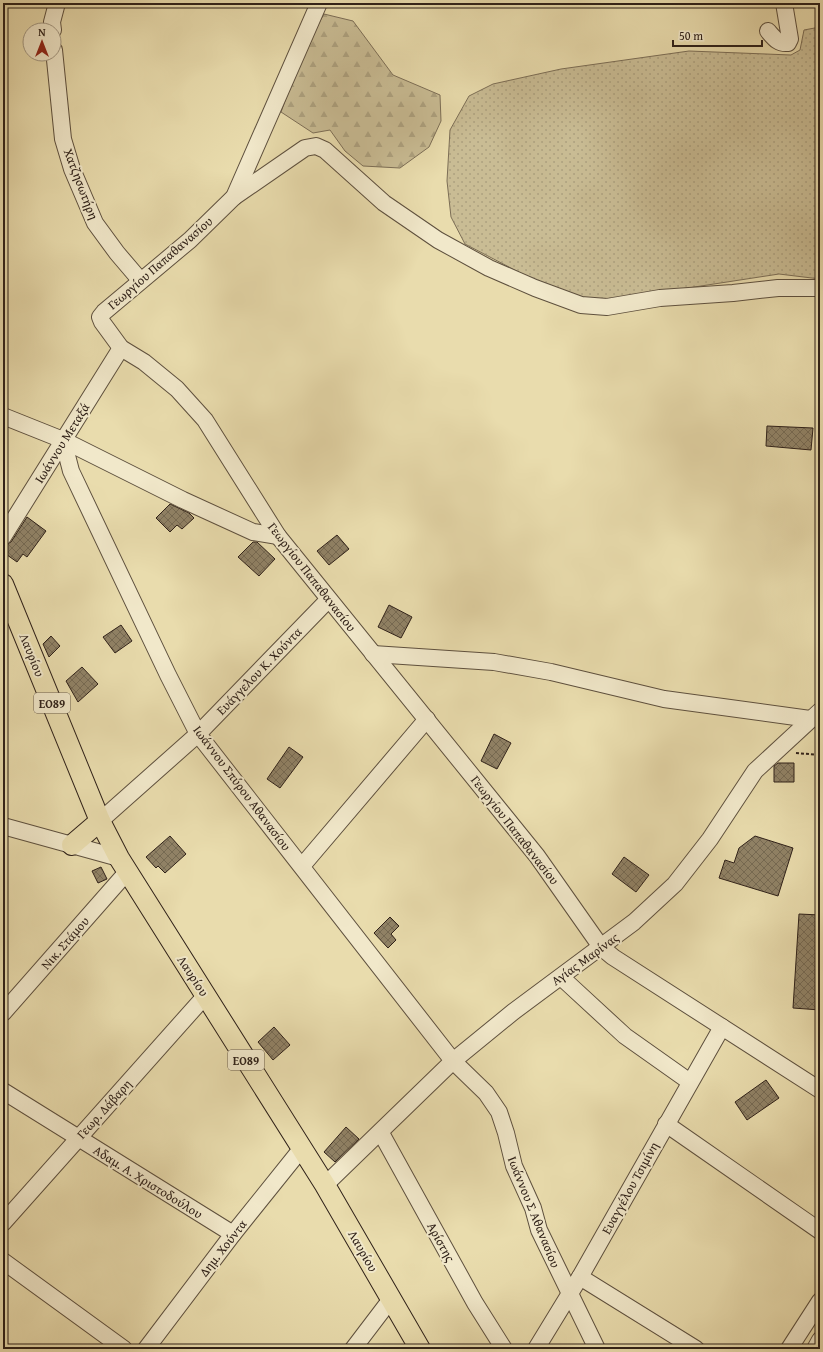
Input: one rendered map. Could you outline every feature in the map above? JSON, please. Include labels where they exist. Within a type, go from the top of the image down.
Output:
[{"type":"main road","name":"Λαυρίου","points":[[3,584],[100,821],[123,865],[325,1185],[420,1349]]},
{"type":"main road","points":[[72,845],[100,821]]},
{"type":"street","points":[[52,22],[57,3]]},
{"type":"street","name":"Γεωργίου Παπαθανασίου","points":[[319,3],[234,197],[190,240],[140,280],[100,317],[102,322],[121,348],[144,362],[190,401],[205,420],[278,536],[328,600],[427,718],[537,856],[601,947],[612,957],[820,1090]]},
{"type":"street","points":[[768,31],[777,41],[788,43],[790,39],[784,3]]},
{"type":"street","name":"Χατζησωτήρη","points":[[55,62],[64,139],[72,169],[95,223],[116,253],[140,280]]},
{"type":"street","points":[[234,197],[305,148],[316,146],[325,150],[384,203],[438,240],[489,268],[535,288],[582,305],[607,307],[660,298],[778,288],[820,288]]},
{"type":"street","name":"Ιωάννου Μεταξά","points":[[3,537],[121,348]]},
{"type":"street","points":[[3,416],[63,440],[182,500],[253,532],[278,536]]},
{"type":"street","name":"Ιωάννου Σπύρου Αθανασίου","points":[[63,440],[71,471],[198,734],[454,1061]]},
{"type":"street","name":"Ευάγγελου Κ. Χούντα","points":[[100,821],[198,734],[328,600]]},
{"type":"street","points":[[373,654],[494,662],[551,672],[664,699],[815,715]]},
{"type":"street","name":"Αγίας Μαρίνας","points":[[325,1185],[381,1133],[454,1061],[561,976],[634,922],[675,884],[710,839],[756,771],[815,715]]},
{"type":"street","points":[[302,866],[427,718]]},
{"type":"street","points":[[3,826],[72,845],[123,865]]},
{"type":"street","name":"Νικ. Στάμου","points":[[3,1013],[123,865]]},
{"type":"street","points":[[561,976],[625,1036],[690,1082]]},
{"type":"street","name":"Γεωρ. Δάβαρη","points":[[3,1223],[206,995]]},
{"type":"street","name":"Ευαγγέλου Τσιμίνη","points":[[536,1349],[580,1277],[722,1027]]},
{"type":"street","name":"Ιωάννου Σ Αθανασίου","points":[[454,1061],[486,1093],[499,1112],[514,1166],[533,1208],[539,1230],[597,1349]]},
{"type":"street","name":"Αδαμ. Α. Χριστοδούλου","points":[[3,1091],[77,1139],[233,1234]]},
{"type":"street","points":[[666,1124],[820,1231]]},
{"type":"street","name":"Αρίστης","points":[[381,1133],[475,1303],[504,1349]]},
{"type":"street","name":"Δημ. Χούντα","points":[[146,1349],[233,1234],[302,1148]]},
{"type":"street","points":[[3,1261],[124,1349]]},
{"type":"street","points":[[580,1277],[696,1349]]},
{"type":"street","points":[[353,1349],[391,1299]]},
{"type":"street","points":[[789,1349],[820,1301]]},
{"type":"street","points":[[815,1349],[820,1340]]},
{"type":"path","points":[[777,751],[820,755]]},
{"type":"green space","points":[[324,14],[353,21],[393,75],[440,95],[441,121],[429,147],[400,168],[363,166],[345,151],[330,130],[313,133],[281,112],[303,51]]},
{"type":"green space","points":[[820,27],[820,279],[779,274],[610,300],[581,297],[530,278],[465,244],[451,217],[447,181],[450,130],[469,96],[493,84],[561,69],[689,51],[791,55],[800,50],[804,30]]},
{"type":"building","points":[[767,426],[813,428],[811,450],[766,446]]},
{"type":"building","points":[[170,504],[189,513],[194,518],[182,529],[177,525],[170,532],[156,518]]},
{"type":"building","points":[[27,517],[46,531],[27,557],[23,554],[17,562],[3,552],[3,546],[11,542]]},
{"type":"building","points":[[337,535],[349,549],[329,565],[317,551]]},
{"type":"building","points":[[253,542],[257,542],[275,559],[259,576],[238,557]]},
{"type":"building","points":[[389,605],[412,617],[401,638],[378,627]]},
{"type":"building","points":[[121,625],[132,641],[115,653],[103,637]]},
{"type":"building","points":[[51,636],[60,646],[49,657],[43,644]]},
{"type":"building","points":[[82,667],[98,684],[78,702],[66,681]]},
{"type":"building","points":[[494,734],[511,743],[497,769],[481,761]]},
{"type":"building","points":[[289,747],[303,757],[280,788],[267,779]]},
{"type":"building","points":[[778,763],[794,763],[794,782],[774,782],[774,766]]},
{"type":"building","points":[[170,836],[186,854],[165,873],[158,866],[156,868],[146,857]]},
{"type":"building","points":[[755,836],[793,848],[778,896],[719,878],[725,860],[734,863],[739,848]]},
{"type":"building","points":[[624,857],[649,875],[636,892],[612,874]]},
{"type":"building","points":[[101,867],[107,879],[98,883],[92,871]]},
{"type":"building","points":[[799,914],[820,915],[820,1010],[793,1008]]},
{"type":"building","points":[[390,917],[399,926],[391,934],[396,940],[388,948],[374,933]]},
{"type":"building","points":[[274,1027],[290,1045],[273,1060],[258,1042]]},
{"type":"building","points":[[766,1080],[779,1098],[747,1120],[735,1102]]},
{"type":"building","points":[[346,1127],[359,1139],[335,1162],[324,1152]]}]
